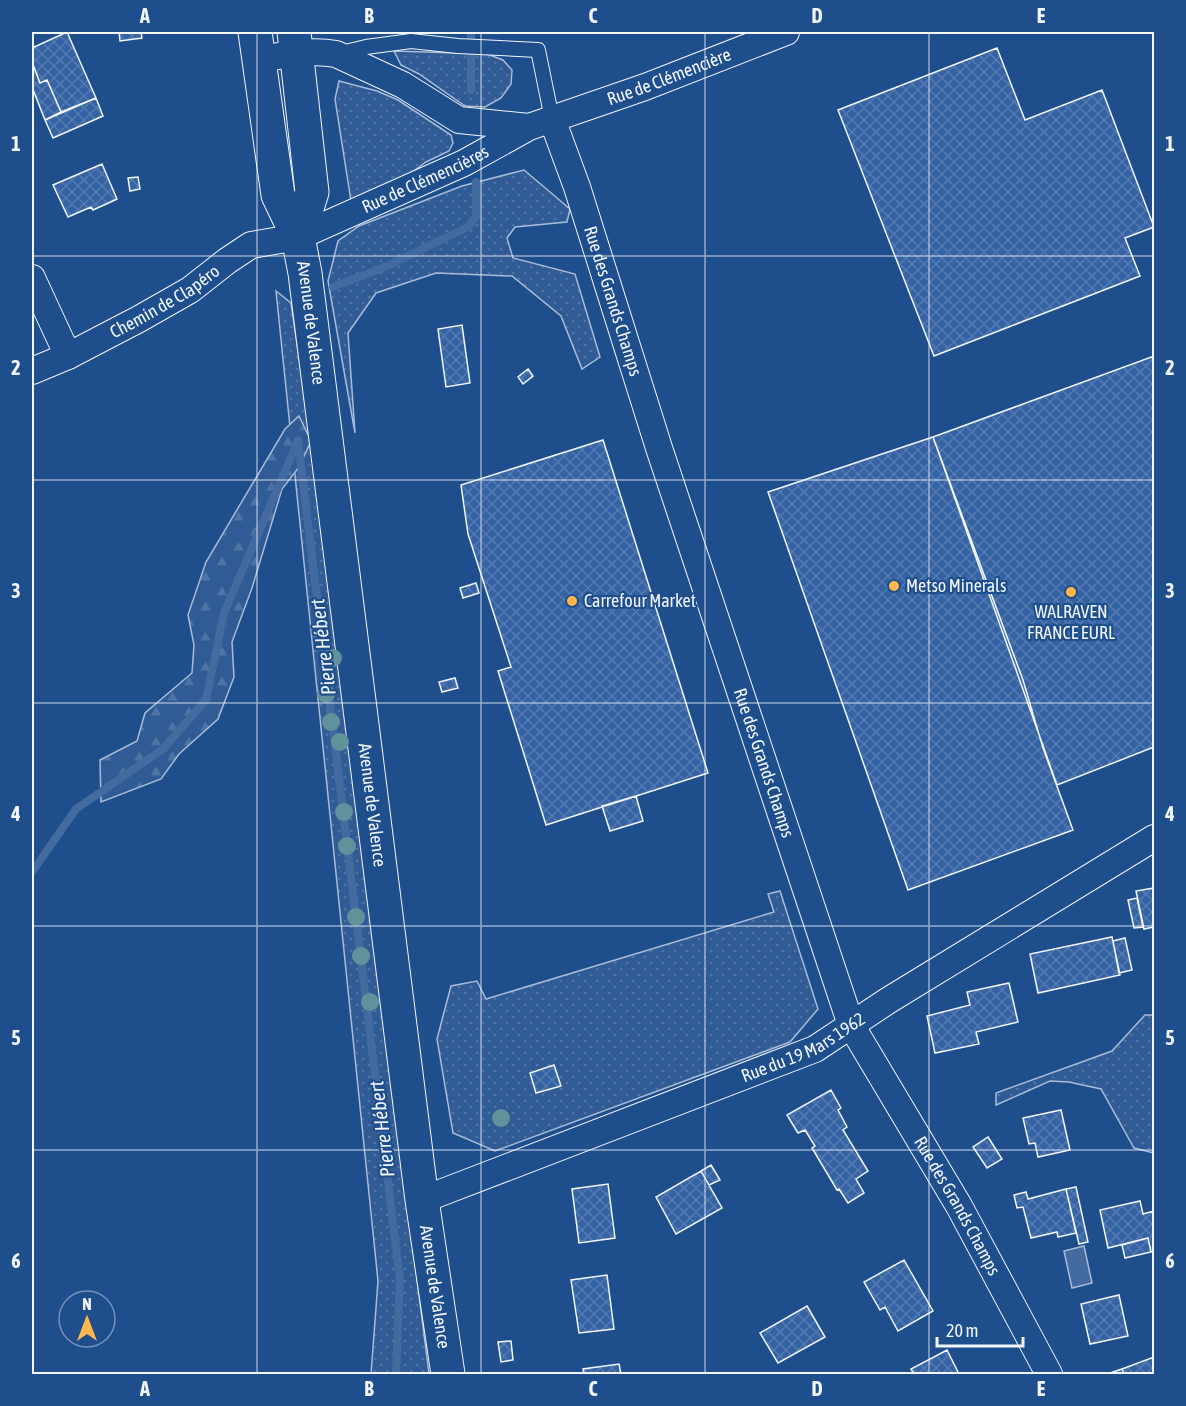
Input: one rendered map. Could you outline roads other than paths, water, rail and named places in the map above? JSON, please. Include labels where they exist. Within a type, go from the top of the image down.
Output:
[{"type":"main road","name":"Avenue de Valence","points":[[296,42],[312,192],[298,237]]},
{"type":"main road","name":"Avenue de Valence","points":[[256,46],[278,195],[298,237],[305,273],[422,1200],[448,1374]]},
{"type":"street","name":"Rue de Clémencière","points":[[541,123],[645,87],[786,32]]},
{"type":"street","points":[[256,46],[296,42],[336,54],[403,85],[459,120],[469,143],[464,163]]},
{"type":"street","points":[[459,120],[541,123]]},
{"type":"street","name":"Rue de Clémencières","points":[[298,237],[464,163],[541,123]]},
{"type":"street","name":"Rue des Grands Champs","points":[[541,123],[577,187],[658,448],[851,1025],[959,1206],[1049,1374]]},
{"type":"street","name":"Chemin de Clapéro","points":[[32,371],[68,356],[139,320],[190,290],[251,245],[298,237]]},
{"type":"street","points":[[32,278],[68,356]]},
{"type":"street","name":"Rue du 19 Mars 1962","points":[[422,1200],[815,1049],[1155,838]]},
{"type":"lane","points":[[336,54],[411,41],[538,50],[541,123]]},
{"type":"waterway","name":"Pierre Hébert","points":[[471,32],[471,90]]},
{"type":"waterway","name":"Pierre Hébert","points":[[333,287],[385,267],[468,227],[476,217],[476,182]]},
{"type":"waterway","name":"Pierre Hébert","points":[[298,441],[400,1280],[396,1374]]},
{"type":"waterway","name":"Pierre Hébert","points":[[32,872],[76,809],[163,749],[206,700],[224,613],[298,441]]},
{"type":"place","name":"Metso Minerals","points":[[894,586]]},
{"type":"place","name":"WALRAVEN FRANCE EURL","points":[[1071,592]]},
{"type":"place","name":"Carrefour Market","points":[[572,601]]}]
